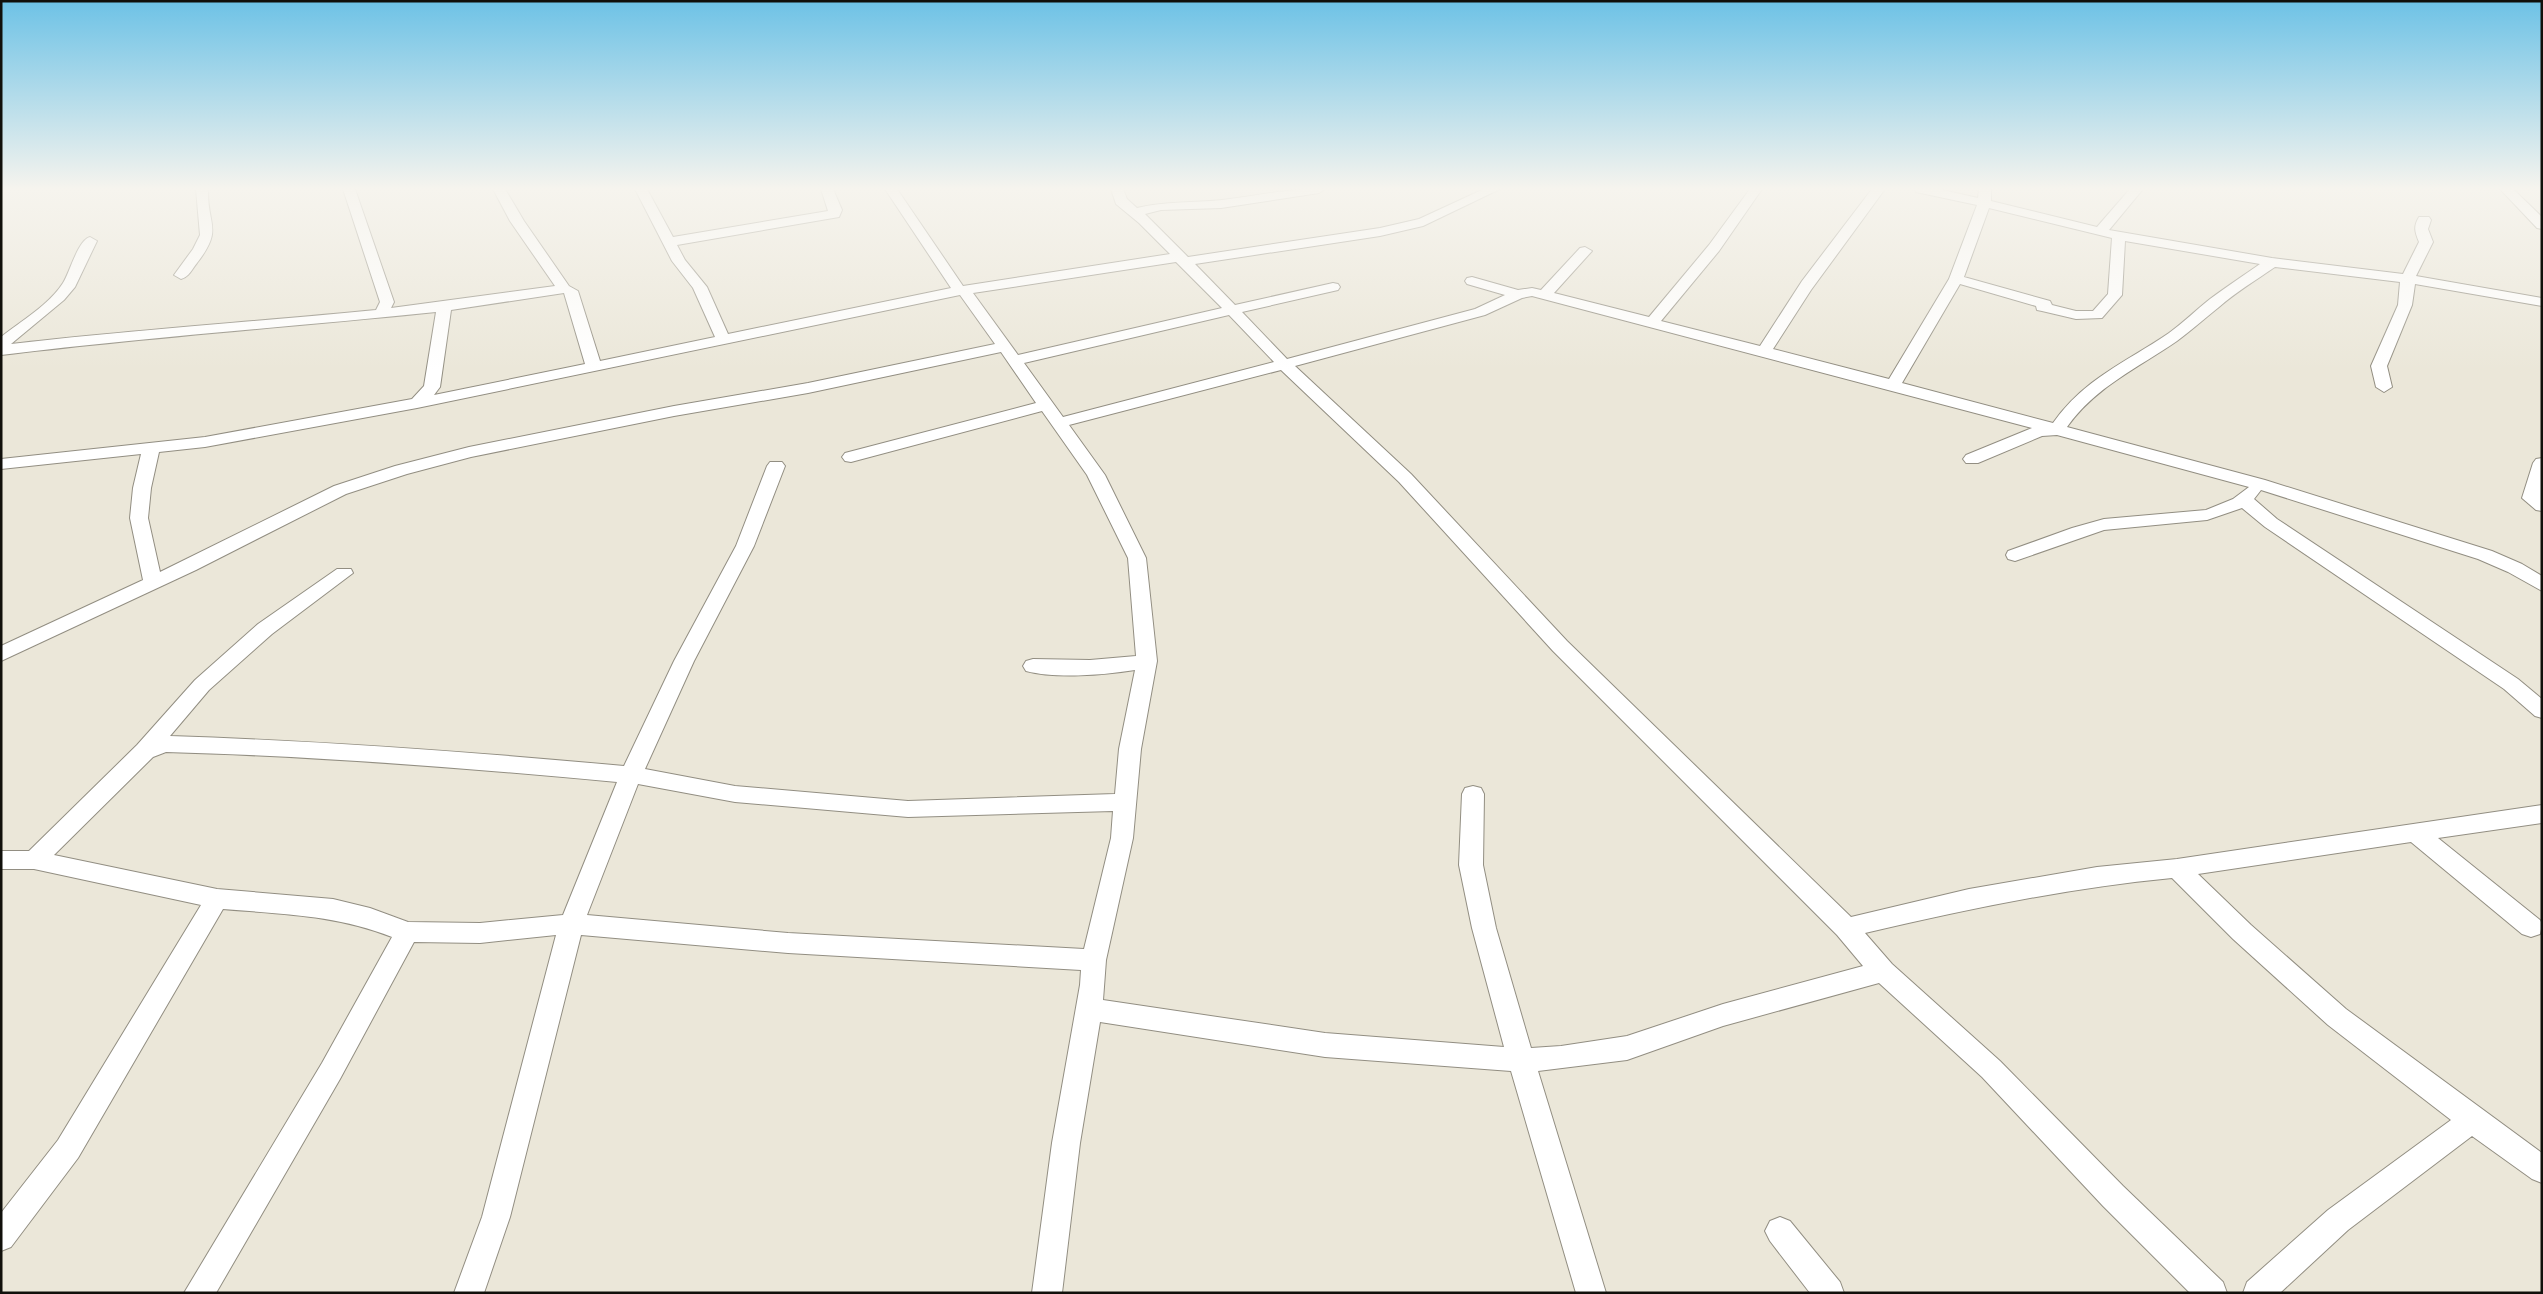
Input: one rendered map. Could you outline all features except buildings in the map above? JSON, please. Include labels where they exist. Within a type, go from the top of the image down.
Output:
[{"type":"street","points":[[1,345],[59,297],[70,284],[86,249]]},
{"type":"street","points":[[181,275],[201,249]]},
{"type":"street","points":[[368,249],[376,277],[387,302],[381,314]]},
{"type":"street","points":[[537,249],[564,289]]},
{"type":"street","points":[[673,249],[679,261],[700,287],[702,298],[723,339]]},
{"type":"street","points":[[933,249],[1096,475],[1137,558],[1147,661],[1130,748],[1122,838],[1094,960],[1089,1009],[1066,1143],[1046,1293]]},
{"type":"street","points":[[1171,249],[1285,365],[1405,478],[1560,646],[1846,928],[1883,971],[1991,1069],[2113,1196],[2212,1293]]},
{"type":"street","points":[[1,464],[205,442],[417,403],[962,290],[1256,249]]},
{"type":"street","points":[[1651,324],[1713,249]]},
{"type":"street","points":[[1800,294],[1834,249]]},
{"type":"street","points":[[1893,385],[1956,279],[1967,249]]},
{"type":"street","points":[[1956,279],[2076,315],[2096,315],[2115,295],[2118,249]]},
{"type":"street","points":[[2198,249],[2272,262],[2408,279],[2542,302]]},
{"type":"street","points":[[2384,387],[2379,366],[2405,305],[2408,279],[2422,249]]},
{"type":"street","points":[[1545,294],[1585,251]]},
{"type":"street","points":[[1651,324],[1716,253]]},
{"type":"street","points":[[1764,352],[1825,257]]},
{"type":"street","points":[[2056,430],[2073,406],[2110,375],[2151,352],[2184,329],[2214,302],[2272,262]]},
{"type":"street","points":[[1472,281],[1518,294]]},
{"type":"street","points":[[1,654],[153,583],[340,490],[401,470],[469,452],[674,410],[1010,354],[1333,287]]},
{"type":"street","points":[[1,350],[120,336],[249,327],[444,308],[564,289],[571,291],[594,367]]},
{"type":"street","points":[[1060,423],[1480,312],[1518,294],[1532,292],[1893,385],[2259,484],[2485,555],[2515,568],[2542,584]]},
{"type":"street","points":[[417,403],[432,386],[444,308]]},
{"type":"street","points":[[851,457],[1046,405]]},
{"type":"street","points":[[1972,459],[2039,431],[2056,430]]},
{"type":"street","points":[[151,449],[142,488],[139,518],[153,583]]},
{"type":"street","points":[[2542,462],[2531,498],[2542,506]]},
{"type":"street","points":[[469,1293],[496,1217],[571,924],[631,775],[684,660],[745,546],[776,466]]},
{"type":"street","points":[[2015,555],[2100,526],[2118,522],[2204,515],[2230,508],[2244,500],[2259,484]]},
{"type":"street","points":[[2244,500],[2271,524],[2511,684],[2542,711]]},
{"type":"street","points":[[34,860],[146,751],[165,725],[202,685],[265,628],[344,572]]},
{"type":"street","points":[[1033,666],[1081,668],[1124,666],[1147,661]]},
{"type":"street","points":[[146,751],[165,744],[302,748],[631,775],[735,794],[908,808],[1125,802]]},
{"type":"street","points":[[1474,794],[1471,865],[1484,928],[1521,1060],[1591,1293]]},
{"type":"street","points":[[1846,928],[1969,899],[2097,876],[2177,868],[2542,814]]},
{"type":"street","points":[[2416,833],[2531,927]]},
{"type":"street","points":[[1,860],[34,860],[217,899],[333,909],[370,918],[407,932],[480,934],[571,924],[788,943],[1094,960]]},
{"type":"street","points":[[2177,868],[2242,932],[2337,1017],[2472,1120],[2542,1170]]},
{"type":"street","points":[[1,1237],[68,1149],[217,899]]},
{"type":"street","points":[[199,1293],[331,1071],[407,932]]},
{"type":"street","points":[[1089,1009],[1325,1045],[1521,1060],[1561,1058],[1627,1048],[1713,1018],[1883,971]]},
{"type":"street","points":[[2258,1293],[2338,1220],[2472,1120]]},
{"type":"street","points":[[1780,1231],[1829,1293]]}]
